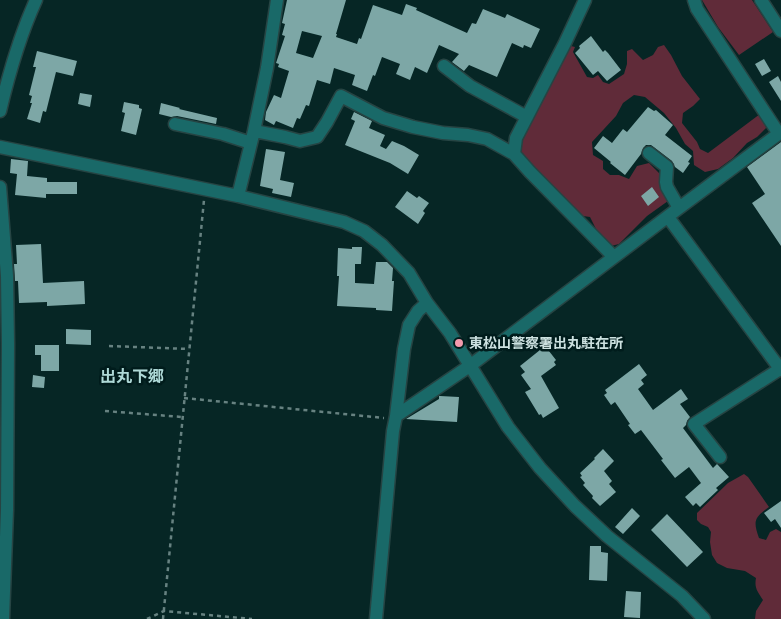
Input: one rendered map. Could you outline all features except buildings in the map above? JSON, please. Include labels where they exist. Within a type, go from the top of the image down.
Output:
[{"type":"street","points":[[0,111],[4,80],[36,0]]},
{"type":"street","points":[[238,196],[267,68],[277,0]]},
{"type":"street","points":[[514,154],[516,138],[585,0]]},
{"type":"street","points":[[396,418],[471,366],[780,133],[697,9],[694,0]]},
{"type":"street","points":[[761,0],[781,31]]},
{"type":"street","points":[[444,66],[470,86],[527,117]]},
{"type":"street","points":[[175,124],[223,134],[252,137],[285,137],[300,141],[317,137],[341,96],[383,118],[413,128],[487,139],[514,154],[614,257]]},
{"type":"street","points":[[0,146],[238,196],[344,222],[364,231],[382,245],[409,273],[427,303],[450,333],[508,427],[540,468],[575,506],[607,536],[682,596],[704,619]]},
{"type":"street","points":[[649,153],[667,167],[667,186],[679,208]]},
{"type":"street","points":[[0,187],[7,276],[4,389],[7,510],[3,619]]},
{"type":"street","points":[[668,217],[780,370],[694,424],[720,457]]},
{"type":"street","points":[[376,619],[393,431],[404,349],[409,325],[418,311],[427,303]]},
{"type":"path","points":[[163,619],[204,198],[208,190]]},
{"type":"path","points":[[109,346],[189,349]]},
{"type":"path","points":[[184,398],[396,418]]},
{"type":"path","points":[[105,411],[182,417]]},
{"type":"path","points":[[147,619],[164,611],[252,619]]},
{"type":"shaded area","points":[[702,0],[752,0],[773,32],[739,55],[718,27]]},
{"type":"shaded area","points":[[664,45],[682,76],[700,99],[683,113],[682,123],[697,142],[700,149],[708,153],[760,114],[764,117],[766,128],[718,169],[705,172],[694,165],[693,151],[685,144],[676,128],[664,113],[645,97],[634,95],[623,103],[616,116],[592,142],[593,155],[603,161],[603,169],[610,175],[619,175],[629,179],[637,166],[649,163],[661,175],[668,201],[647,216],[619,244],[611,246],[599,235],[590,217],[578,217],[517,151],[520,140],[568,48],[571,46],[575,47],[573,52],[587,77],[593,78],[598,75],[603,82],[609,84],[624,74],[627,64],[627,51],[632,49],[643,60],[653,55],[658,47]]},
{"type":"shaded area","points":[[744,474],[769,507],[756,520],[759,538],[766,540],[770,532],[776,529],[781,532],[781,619],[755,619],[756,611],[763,600],[756,587],[756,578],[745,571],[727,568],[717,563],[712,555],[711,532],[708,527],[697,520],[697,513],[728,483]]},
{"type":"place","name":"東松山警察署出丸駐在所","points":[[459,343]]},
{"type":"district","name":"出丸下郷","points":[[132,376]]}]
